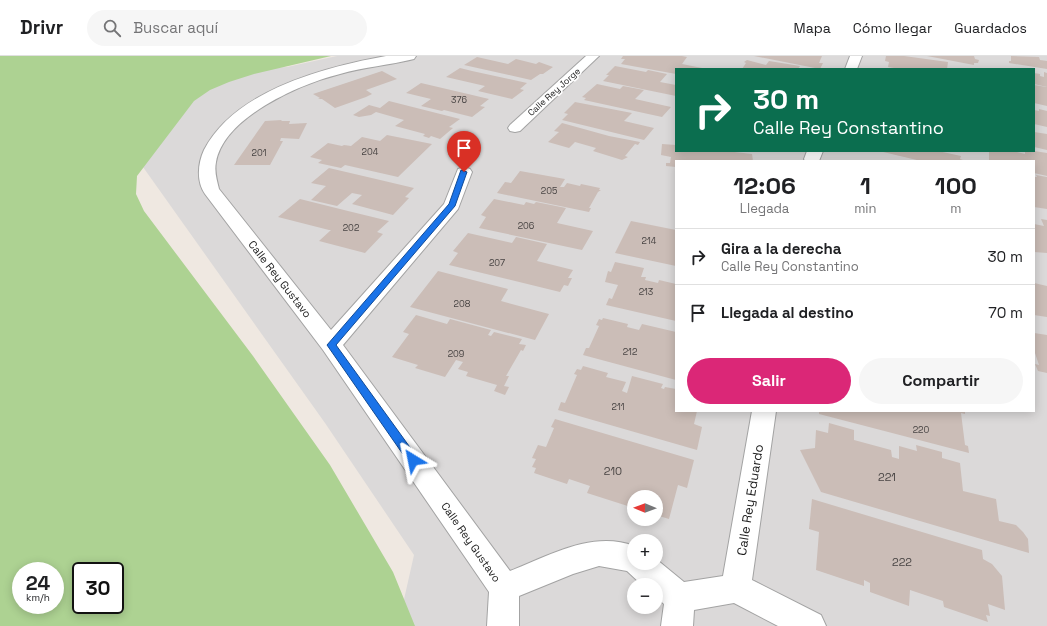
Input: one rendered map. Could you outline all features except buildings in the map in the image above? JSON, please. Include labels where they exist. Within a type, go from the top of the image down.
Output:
[{"type":"street","name":"Calle Rey Gustavo","points":[[410,56],[356,65],[307,80],[279,92],[250,108],[229,127],[216,142],[209,159],[207,172],[211,190],[331,345],[504,588],[503,626]]},
{"type":"street","name":"Calle Rey Jorge","points":[[515,128],[593,56]]},
{"type":"street","points":[[851,68],[856,56]]},
{"type":"street","points":[[331,345],[452,205],[464,172]]},
{"type":"street","name":"Calle Rey Eduardo","points":[[736,588],[764,412]]},
{"type":"street","name":"Calle Rey Gustavo","points":[[504,588],[570,561],[599,553],[627,557]]},
{"type":"street","points":[[644,570],[678,612],[736,588],[810,626]]},
{"type":"shaded area","points":[[337,56],[1047,56],[1047,626],[398,626],[414,555],[325,423],[138,160],[199,85],[240,70],[287,67]]},
{"type":"green space","points":[[0,56],[331,56],[254,74],[229,82],[210,90],[194,101],[137,176],[136,194],[144,211],[253,356],[330,465],[393,572],[415,626],[0,626]]},
{"type":"route","points":[[413,460],[331,345],[452,205],[464,172]]}]
